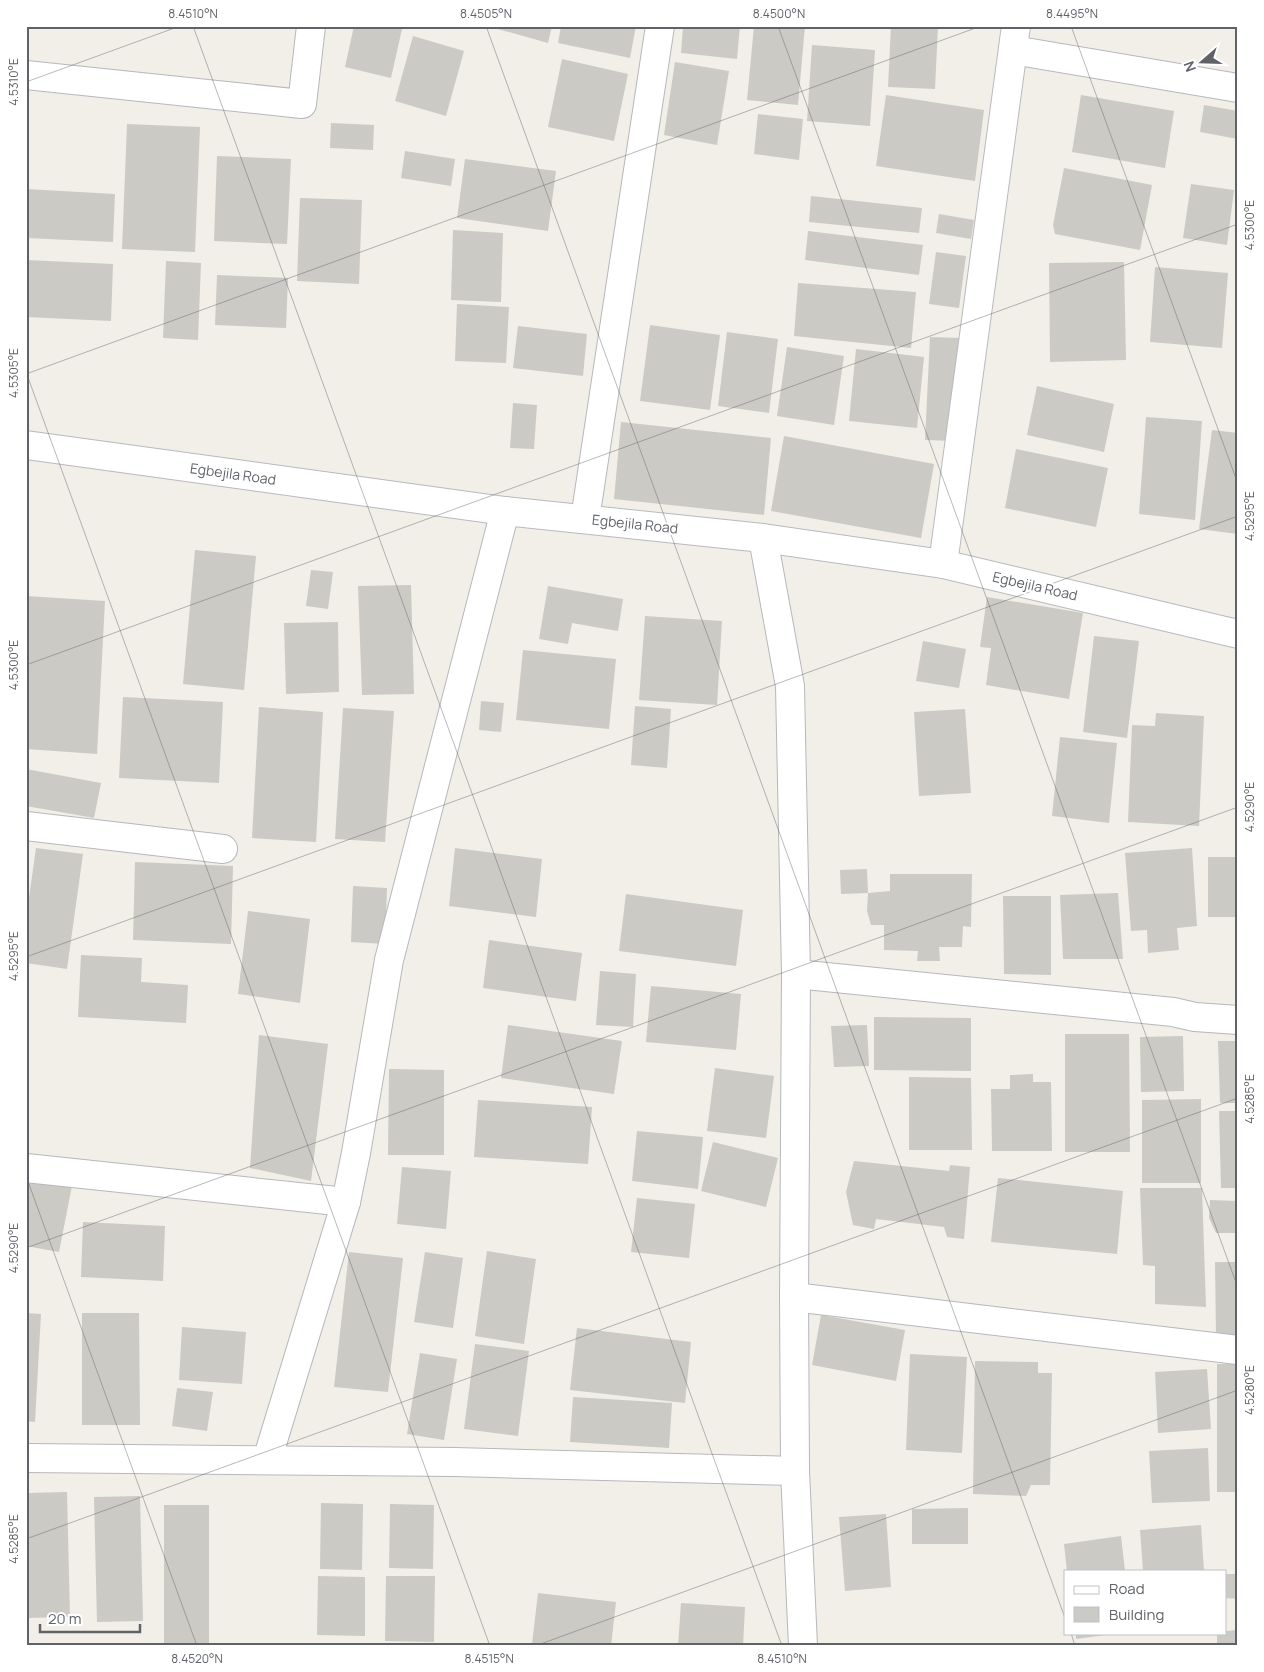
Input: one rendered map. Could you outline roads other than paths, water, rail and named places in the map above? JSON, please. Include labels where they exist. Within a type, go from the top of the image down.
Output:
[{"type":"street","points":[[26,75],[302,104],[311,26]]},
{"type":"street","points":[[585,519],[660,26]]},
{"type":"street","points":[[943,564],[1014,38],[1238,88]]},
{"type":"street","name":"Egbejila Road","points":[[26,446],[505,511],[764,538],[943,564],[1238,634]]},
{"type":"street","points":[[266,1460],[346,1202],[389,960],[505,511]]},
{"type":"street","points":[[764,538],[790,686],[796,974],[795,1471],[803,1646]]},
{"type":"street","points":[[26,826],[223,850]]},
{"type":"street","points":[[796,974],[1238,1020]]},
{"type":"street","points":[[26,1168],[346,1202]]},
{"type":"street","points":[[794,1297],[1238,1350]]},
{"type":"street","points":[[26,1458],[455,1462],[795,1471]]}]
